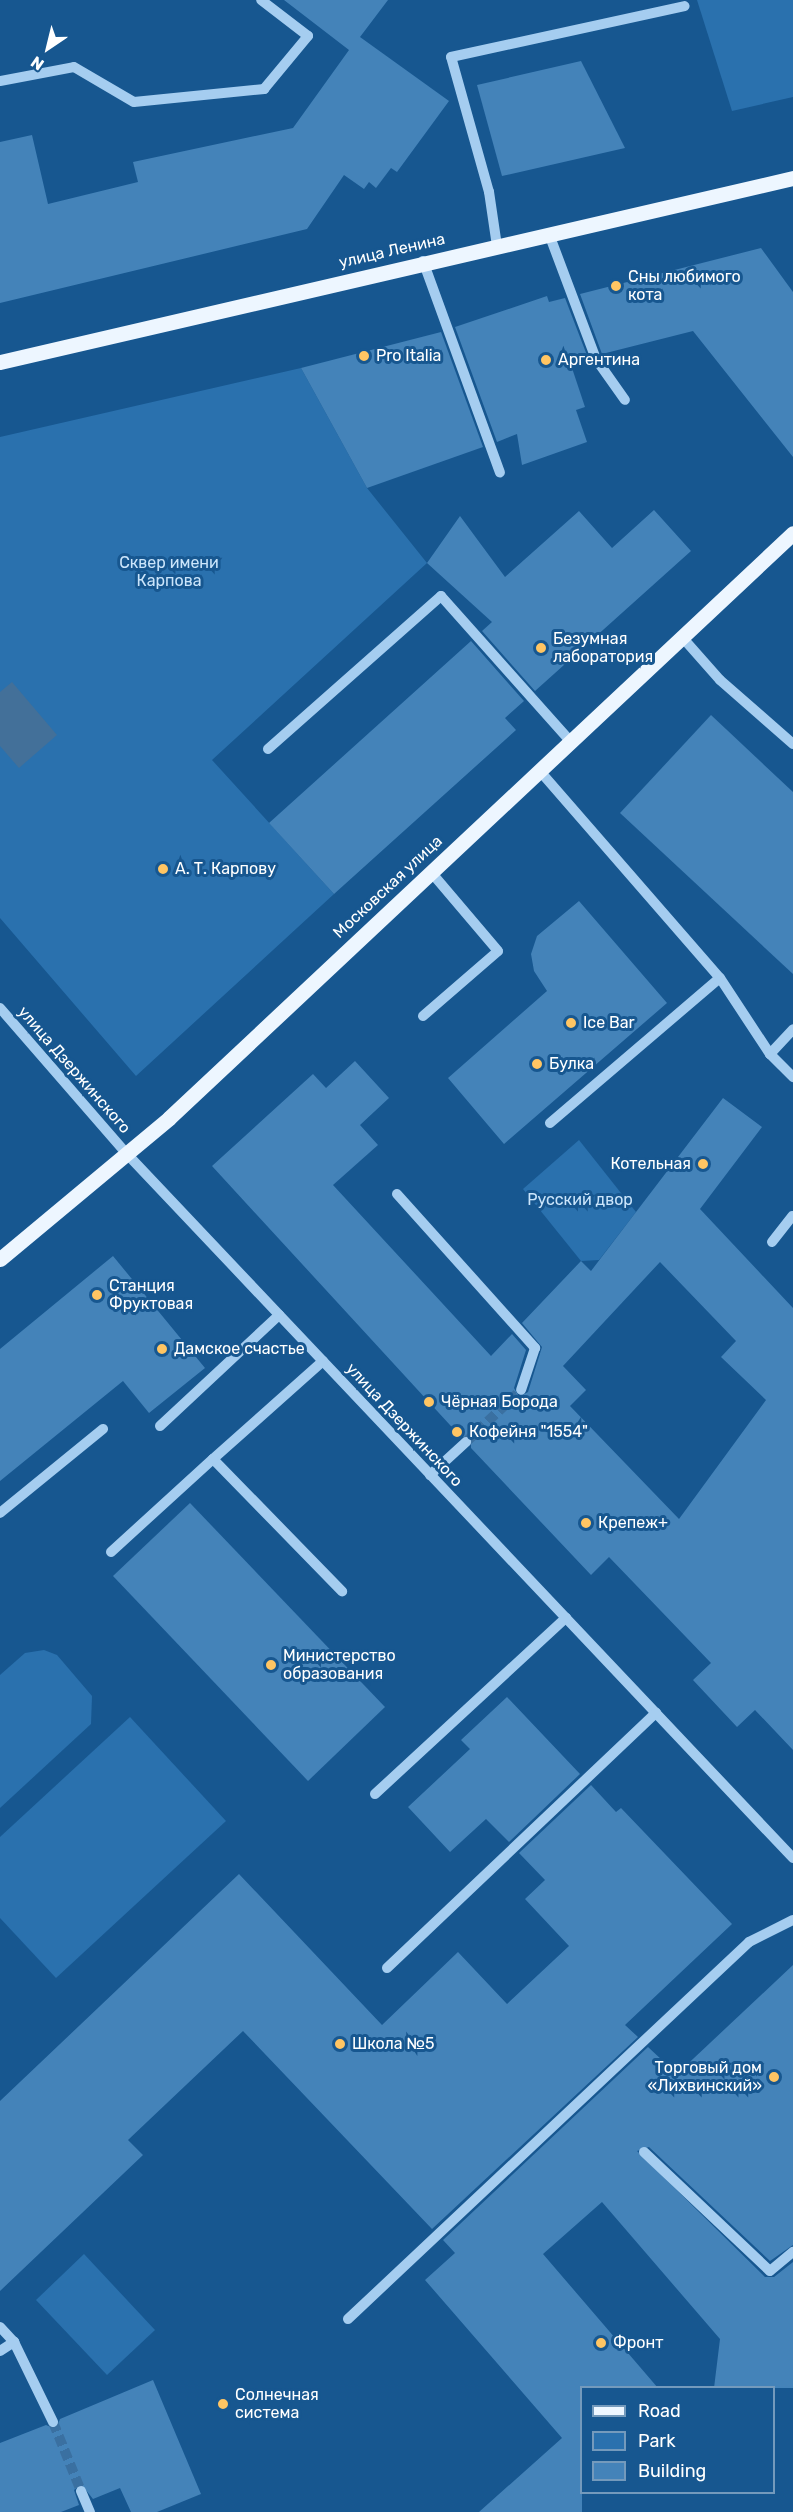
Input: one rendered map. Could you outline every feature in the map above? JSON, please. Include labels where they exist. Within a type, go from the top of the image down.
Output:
[{"type":"main road","name":"улица Ленина","points":[[0,362],[423,261],[793,178]]},
{"type":"main road","name":"Московская улица","points":[[0,1259],[127,1154],[793,533]]},
{"type":"street","points":[[0,81],[74,66],[134,102],[264,89],[308,36],[261,0]]},
{"type":"street","points":[[497,246],[489,192],[451,57],[685,6]]},
{"type":"street","points":[[549,234],[596,359],[625,400]]},
{"type":"street","points":[[423,261],[500,472]]},
{"type":"street","points":[[268,748],[441,596],[570,741]]},
{"type":"street","points":[[682,637],[720,680],[793,744]]},
{"type":"street","points":[[539,770],[720,978],[770,1054],[793,1077]]},
{"type":"street","points":[[423,1016],[498,951],[431,872]]},
{"type":"street","points":[[550,1123],[720,978]]},
{"type":"street","name":"улица Дзержинского","points":[[0,1008],[127,1154],[793,1858]]},
{"type":"street","points":[[770,1054],[793,1029]]},
{"type":"street","points":[[397,1194],[535,1348],[521,1390]]},
{"type":"street","points":[[772,1242],[793,1215]]},
{"type":"street","points":[[160,1426],[279,1315]]},
{"type":"street","points":[[111,1552],[323,1361]]},
{"type":"street","points":[[0,1513],[103,1430]]},
{"type":"street","points":[[430,1475],[466,1442]]},
{"type":"street","points":[[213,1459],[342,1591]]},
{"type":"street","points":[[375,1794],[566,1618]]},
{"type":"street","points":[[387,1968],[656,1713]]},
{"type":"street","points":[[348,2319],[749,1942],[793,1920]]},
{"type":"street","points":[[644,2152],[770,2271],[793,2252]]},
{"type":"street","points":[[0,2327],[14,2342],[53,2422]]},
{"type":"street","points":[[0,2351],[14,2342]]},
{"type":"street","points":[[81,2491],[90,2512]]},
{"type":"green space","points":[[697,0],[793,0],[793,97],[732,111]]},
{"type":"green space","name":"Сквер имени Карпова","points":[[301,368],[367,488],[427,563],[212,760],[334,894],[136,1076],[0,918],[0,437]]},
{"type":"green space","name":"Русский двор","points":[[579,1140],[636,1212],[599,1260],[581,1261],[523,1189]]},
{"type":"green space","points":[[44,1650],[57,1655],[92,1696],[91,1724],[0,1808],[0,1675],[25,1653]]},
{"type":"green space","points":[[130,1717],[226,1821],[56,1978],[0,1918],[0,1837]]},
{"type":"green space","points":[[84,2254],[155,2330],[107,2375],[36,2300]]},
{"type":"shaded area","points":[[12,682],[57,735],[19,768],[0,746],[0,692]]},
{"type":"building","points":[[284,0],[388,0],[360,37],[449,101],[397,172],[391,168],[376,188],[369,182],[364,189],[344,175],[307,229],[0,303],[0,142],[32,135],[48,204],[138,182],[133,162],[293,128],[349,50]]},
{"type":"building","points":[[581,61],[625,148],[502,176],[477,85]]},
{"type":"building","points":[[761,248],[793,292],[793,457],[693,331],[602,354],[580,294]]},
{"type":"building","points":[[547,296],[549,302],[565,298],[588,358],[570,362],[585,407],[576,410],[587,442],[522,465],[517,434],[497,442],[455,327]]},
{"type":"building","points":[[441,332],[483,447],[367,488],[301,368]]},
{"type":"building","points":[[654,510],[691,551],[535,691],[482,631],[492,622],[427,563],[460,516],[505,577],[579,511],[612,548]]},
{"type":"building","points":[[471,641],[524,701],[505,718],[516,730],[334,894],[269,823]]},
{"type":"building","points":[[711,715],[793,792],[793,974],[620,813]]},
{"type":"building","points":[[579,901],[667,1003],[504,1144],[448,1078],[547,991],[534,971],[531,954],[537,936]]},
{"type":"building","points":[[355,1061],[389,1098],[360,1125],[378,1145],[333,1185],[491,1356],[512,1334],[526,1350],[514,1388],[519,1397],[528,1392],[542,1347],[522,1323],[581,1261],[591,1271],[723,1098],[762,1127],[700,1209],[793,1308],[793,1750],[755,1710],[737,1727],[693,1680],[711,1663],[609,1557],[591,1575],[471,1448],[471,1437],[461,1437],[212,1166],[313,1074],[326,1088]],"holes":[[[660,1262],[736,1341],[721,1357],[766,1400],[679,1519],[570,1406],[586,1390],[563,1366]]]},
{"type":"building","points":[[113,1256],[205,1368],[149,1413],[123,1381],[0,1481],[0,1349]]},
{"type":"building","name":"Министерство образования","points":[[190,1503],[385,1707],[308,1781],[113,1576]]},
{"type":"building","points":[[507,1697],[580,1774],[509,1842],[486,1819],[450,1852],[408,1807],[470,1749],[461,1740]]},
{"type":"building","points":[[591,1785],[616,1812],[621,1808],[732,1924],[625,2025],[638,2037],[432,2229],[243,2031],[128,2140],[143,2155],[0,2291],[0,2101],[239,1874],[382,2025],[458,1952],[507,2004],[569,1946],[525,1899],[545,1880],[519,1853]]},
{"type":"building","points":[[793,1965],[793,2245],[770,2261],[649,2147],[637,2151],[765,2277],[774,2277],[793,2262],[793,2388],[714,2386],[720,2339],[602,2202],[543,2254],[656,2386],[580,2386],[582,2512],[479,2512],[562,2438],[425,2280],[455,2253],[443,2240],[648,2047],[677,2074]]},
{"type":"building","points":[[153,2380],[201,2494],[157,2512],[131,2512],[120,2488],[93,2499],[81,2484],[74,2490],[79,2505],[61,2512],[0,2512],[0,2443],[46,2425],[56,2429],[60,2419]]},
{"type":"tunnel","points":[[466,1442],[521,1390]]},
{"type":"tunnel","points":[[53,2422],[81,2491]]},
{"type":"place","name":"Сны любимого кота","points":[[616,286]]},
{"type":"place","name":"Pro Italia","points":[[364,356]]},
{"type":"place","name":"Аргентина","points":[[546,360]]},
{"type":"place","name":"Безумная лаборатория","points":[[541,648]]},
{"type":"place","name":"А. Т. Карпову","points":[[163,869]]},
{"type":"place","name":"Ice Bar","points":[[571,1023]]},
{"type":"place","name":"Булка","points":[[537,1064]]},
{"type":"place","name":"Котельная","points":[[703,1164]]},
{"type":"place","name":"Станция Фруктовая","points":[[97,1295]]},
{"type":"place","name":"Дамское счастье","points":[[162,1349]]},
{"type":"place","name":"Чёрная Борода","points":[[429,1402]]},
{"type":"place","name":"Кофейня \"1554\"","points":[[457,1432]]},
{"type":"place","name":"Крепеж+","points":[[586,1523]]},
{"type":"place","name":"Министерство образования","points":[[271,1665]]},
{"type":"place","name":"Школа №5","points":[[340,2044]]},
{"type":"place","name":"Торговый дом «Лихвинский»","points":[[774,2077]]},
{"type":"place","name":"Фронт","points":[[601,2343]]},
{"type":"place","name":"Солнечная система","points":[[223,2404]]}]
